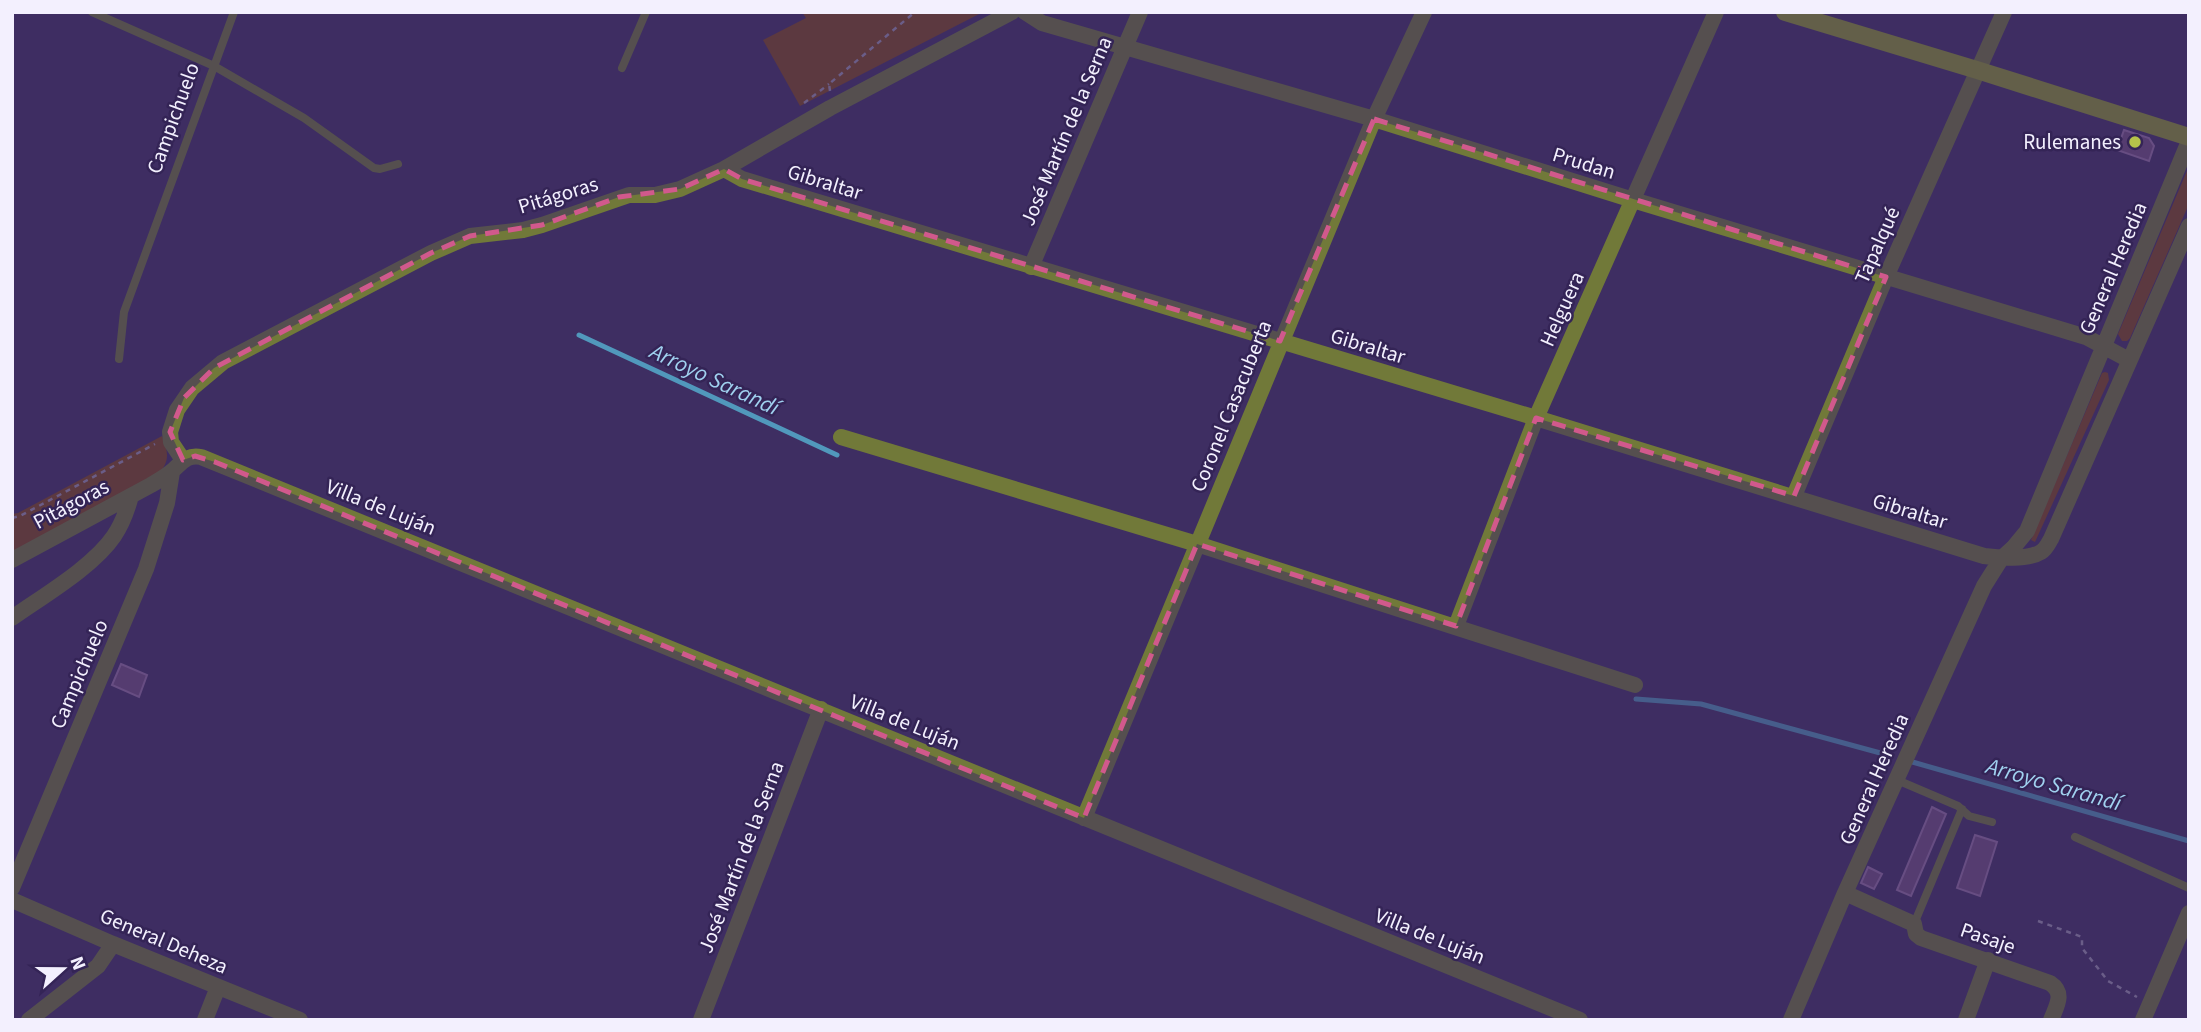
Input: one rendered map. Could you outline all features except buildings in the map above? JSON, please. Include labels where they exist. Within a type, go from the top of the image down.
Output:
[{"type":"main road","points":[[1785,12],[1977,70],[2189,139]]},
{"type":"street","name":"Pitágoras","points":[[12,559],[131,496],[177,466],[170,432],[177,410],[192,388],[223,362],[431,253],[470,236],[523,230],[619,197],[667,193],[680,189],[724,169],[830,108],[1012,12]]},
{"type":"street","name":"Prudan","points":[[1025,12],[1042,23],[1374,119],[2086,337],[2129,360]]},
{"type":"street","name":"José Martín de la Serna","points":[[1031,267],[1140,12]]},
{"type":"street","name":"Coronel Casacuberta","points":[[1084,818],[1280,341],[1374,119],[1424,12]]},
{"type":"street","name":"Helguera","points":[[1456,626],[1536,418],[1716,12]]},
{"type":"street","name":"Tapalqué","points":[[1794,496],[1885,276],[2004,12]]},
{"type":"street","name":"General Heredia","points":[[1791,1020],[1984,586],[2001,559],[2027,531],[2189,139]]},
{"type":"street","name":"Gibraltar","points":[[724,169],[742,179],[2001,559]]},
{"type":"street","points":[[2001,559],[2037,554],[2045,550],[2052,539],[2189,226]]},
{"type":"street","points":[[841,437],[1197,544],[1635,685]]},
{"type":"street","name":"Villa de Luján","points":[[177,466],[195,456],[215,462],[1580,1020]]},
{"type":"street","name":"Campichuelo","points":[[12,888],[146,569],[177,466]]},
{"type":"street","points":[[12,618],[101,552],[122,523],[131,496]]},
{"type":"street","name":"José Martín de la Serna","points":[[701,1020],[821,709]]},
{"type":"street","name":"Pasaje","points":[[1846,892],[1914,923],[1916,934],[1921,938],[2057,987],[2060,998],[2051,1020]]},
{"type":"street","name":"General Deheza","points":[[12,900],[294,1019]]},
{"type":"street","points":[[2143,1020],[2189,913]]},
{"type":"street","points":[[29,1020],[98,966],[113,944]]},
{"type":"street","points":[[1966,1020],[1988,960]]},
{"type":"street","points":[[205,1020],[218,987]]},
{"type":"lane","points":[[92,12],[214,66],[304,118],[367,164],[380,169],[398,164]]},
{"type":"lane","name":"Campichuelo","points":[[119,359],[124,312],[233,12]]},
{"type":"lane","points":[[622,68],[646,12]]},
{"type":"lane","points":[[1897,780],[1962,809],[1969,816],[1992,822]]},
{"type":"lane","points":[[1914,923],[1962,809]]},
{"type":"lane","points":[[2075,837],[2189,888]]},
{"type":"path","points":[[830,108],[829,84],[898,29],[915,12]]},
{"type":"path","points":[[2038,921],[2082,937],[2082,948],[2108,981],[2149,1003]]},
{"type":"highlighted area","points":[[1374,119],[1886,277],[1794,496],[1536,418],[1456,626],[1197,544],[1084,818],[215,462],[195,456],[183,460],[170,432],[184,398],[214,368],[431,253],[470,236],[542,225],[619,197],[680,189],[724,169],[742,179],[1280,341]]},
{"type":"shaded area","points":[[802,12],[983,12],[800,106],[763,40],[806,18]]},
{"type":"shaded area","points":[[2189,166],[2189,204],[2130,338],[2122,341],[2118,334]]},
{"type":"shaded area","points":[[2102,373],[2108,373],[2109,380],[2035,542],[2031,540]]},
{"type":"shaded area","points":[[162,436],[167,456],[165,466],[157,475],[12,552],[12,514]]},
{"type":"waterway","name":"Arroyo Sarandí","points":[[579,335],[837,455]]},
{"type":"waterway","name":"Arroyo Sarandí","points":[[1636,699],[1701,704],[1884,754]]},
{"type":"waterway","name":"Arroyo Sarandí","points":[[1909,761],[2189,841]]},
{"type":"place","name":"Rulemanes","points":[[2135,142]]}]
